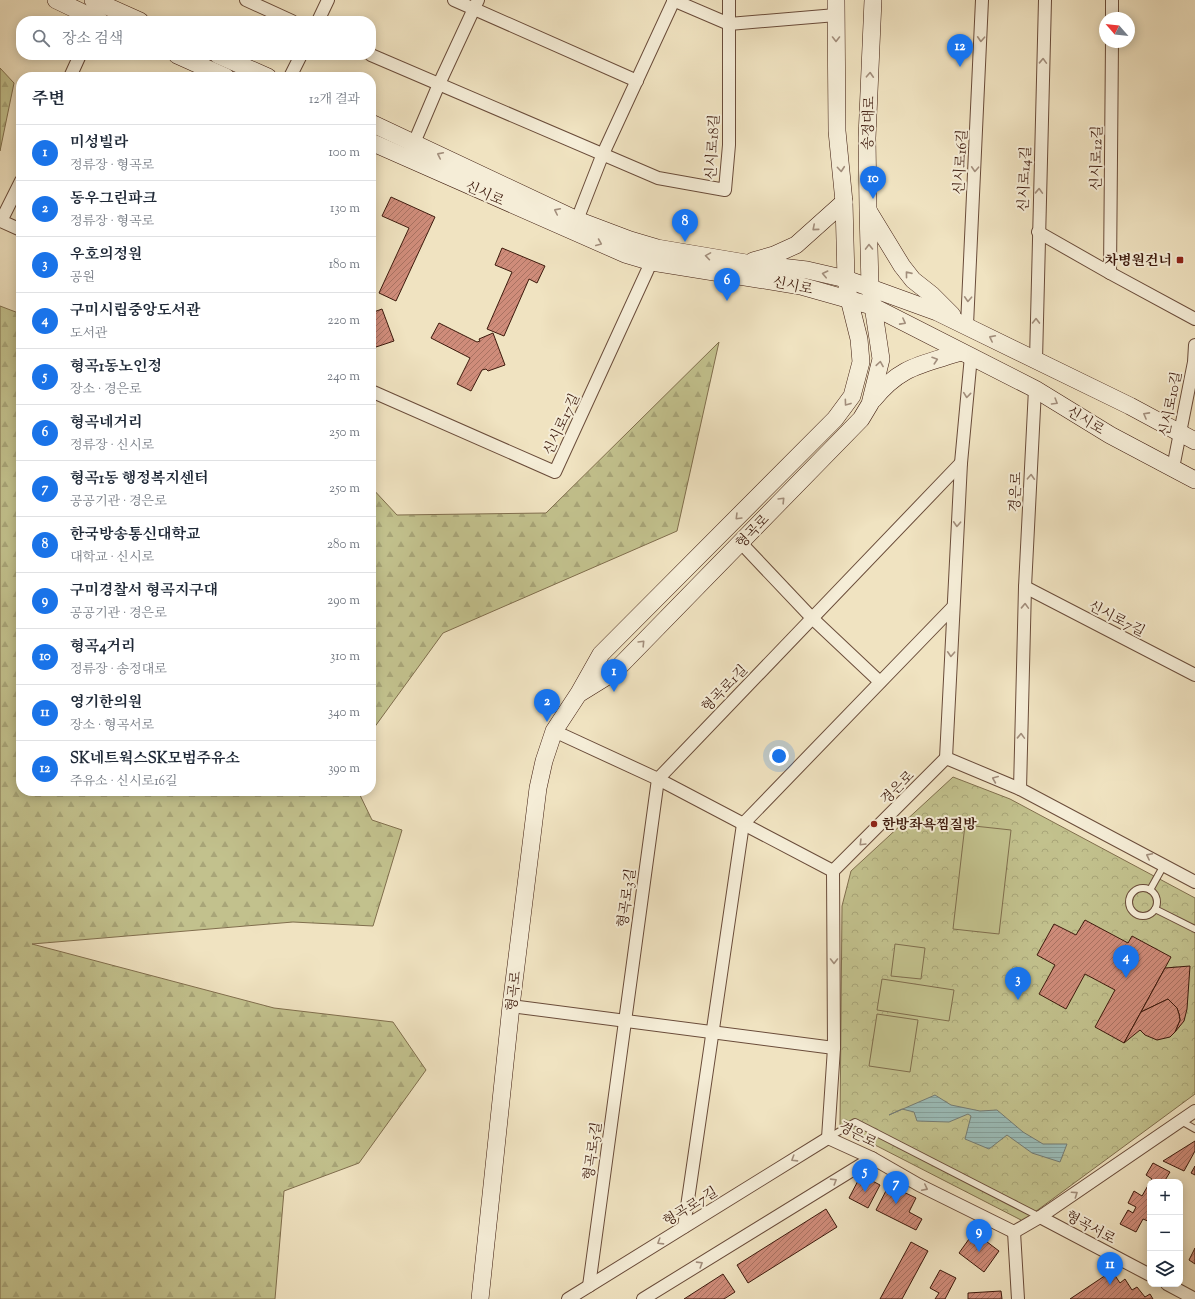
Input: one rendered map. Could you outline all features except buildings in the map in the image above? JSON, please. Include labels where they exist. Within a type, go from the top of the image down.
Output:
[{"type":"street","points":[[56,0],[120,16]]},
{"type":"street","points":[[246,0],[281,16]]},
{"type":"street","points":[[320,16],[328,0]]},
{"type":"street","points":[[454,0],[476,5],[637,81]]},
{"type":"street","points":[[577,220],[602,156],[674,0],[729,24],[836,8]]},
{"type":"street","points":[[729,0],[729,24]]},
{"type":"street","name":"송정대로","points":[[873,0],[867,138],[868,209],[870,286],[878,341]]},
{"type":"street","name":"신시로16길","points":[[962,323],[982,0]]},
{"type":"street","name":"신시로14길","points":[[1036,360],[1045,0]]},
{"type":"street","points":[[1112,0],[1112,12]]},
{"type":"street","points":[[407,158],[439,84],[476,5]]},
{"type":"street","name":"송정대로","points":[[836,8],[837,131],[844,202],[846,279],[849,299],[859,338]]},
{"type":"street","name":"신시로18길","points":[[376,57],[602,156],[658,178],[725,190],[729,145],[729,24]]},
{"type":"street","name":"신시로12길","points":[[1110,274],[1112,48]]},
{"type":"street","points":[[72,72],[78,60]]},
{"type":"street","points":[[187,60],[215,72]]},
{"type":"street","points":[[229,60],[257,72]]},
{"type":"street","points":[[292,72],[298,60]]},
{"type":"street","name":"신시로","points":[[376,125],[655,255],[781,282],[872,306],[1035,389],[1110,435],[1195,480]]},
{"type":"street","name":"신시로","points":[[376,144],[625,254],[655,255],[746,263],[806,270],[870,286],[962,323],[1130,406],[1188,438]]},
{"type":"street","points":[[16,191],[1,221],[16,228]]},
{"type":"street","points":[[746,263],[774,255],[796,245],[844,202]]},
{"type":"street","points":[[868,209],[902,266],[913,280],[932,295],[962,323]]},
{"type":"street","points":[[1038,232],[1110,274],[1195,319]]},
{"type":"street","name":"신시로17길","points":[[376,393],[555,472],[655,255]]},
{"type":"street","name":"형곡로","points":[[480,1299],[511,1006],[538,788],[544,761],[554,731],[579,693],[601,654],[835,419],[852,396],[861,362],[859,338]]},
{"type":"street","name":"형곡로","points":[[579,693],[614,672],[861,418],[870,404],[881,359],[878,341]]},
{"type":"street","name":"신시로10길","points":[[1173,468],[1188,438],[1195,346]]},
{"type":"street","points":[[870,404],[882,388],[909,368],[966,354],[946,758],[1020,789],[1164,864],[1195,882]]},
{"type":"street","name":"경은로","points":[[1020,789],[1025,587],[1035,389]]},
{"type":"street","points":[[812,618],[960,463]]},
{"type":"street","points":[[741,543],[812,618],[880,682]]},
{"type":"street","name":"신시로7길","points":[[1025,587],[1195,675]]},
{"type":"street","points":[[684,1227],[743,824],[953,607]]},
{"type":"street","name":"형곡로1길","points":[[658,779],[812,618]]},
{"type":"street","points":[[554,731],[658,779],[833,872]]},
{"type":"street","name":"경은로","points":[[946,758],[833,872],[834,1048],[828,1138],[872,1158],[919,1185],[1014,1232]]},
{"type":"street","name":"형곡로3길","points":[[624,1021],[658,779]]},
{"type":"street","points":[[511,1006],[834,1048]]},
{"type":"street","name":"형곡로5길","points":[[588,1286],[624,1021]]},
{"type":"street","points":[[1018,1299],[1014,1232],[1040,1217],[1195,1111]]},
{"type":"street","name":"형곡로7길","points":[[568,1299],[828,1138]]},
{"type":"street","points":[[642,1299],[872,1158]]},
{"type":"street","name":"형곡서로","points":[[1040,1217],[1147,1273]]},
{"type":"street","points":[[1173,1287],[1195,1299]]},
{"type":"lane","points":[[1150,890],[1164,864]]},
{"type":"lane","points":[[1141,888],[1150,890],[1156,897],[1156,909],[1151,914],[1142,917],[1133,913],[1128,900],[1133,892],[1141,888]]},
{"type":"lane","points":[[1156,909],[1195,929]]},
{"type":"lane","points":[[1180,1121],[1195,1129]]},
{"type":"lane","points":[[828,1138],[855,1122],[1040,1217]]},
{"type":"green space","points":[[0,68],[14,83],[0,151]]},
{"type":"green space","points":[[0,306],[16,312],[16,796],[360,796],[372,820],[402,830],[373,926],[293,922],[32,944],[274,1008],[393,1022],[426,1070],[359,1163],[284,1191],[275,1299],[0,1299]]},
{"type":"green space","points":[[719,342],[677,531],[443,633],[376,725],[376,492],[397,515],[546,513]]},
{"type":"green space","points":[[953,777],[1010,799],[1195,898],[1195,1094],[1020,1223],[1021,1220],[840,1127],[842,906],[851,871]]},
{"type":"green space","points":[[965,825],[1011,830],[999,934],[953,929]]},
{"type":"green space","points":[[895,944],[925,948],[921,979],[891,976]]},
{"type":"green space","points":[[882,979],[954,990],[949,1021],[877,1010]]},
{"type":"green space","points":[[877,1014],[918,1020],[910,1072],[869,1066]]},
{"type":"water","points":[[935,1095],[951,1105],[980,1111],[997,1110],[1023,1132],[1043,1144],[1067,1144],[1060,1162],[1032,1153],[1007,1135],[989,1149],[965,1139],[971,1116],[968,1114],[949,1122],[917,1121],[914,1112],[903,1109]]},
{"type":"place","name":"SK네트웍스SK모범주유소","points":[[960,67]]},
{"type":"place","name":"형곡4거리","points":[[873,199]]},
{"type":"place","name":"한국방송통신대학교","points":[[685,242]]},
{"type":"place","name":"차병원건너","points":[[1180,260]]},
{"type":"place","name":"형곡네거리","points":[[727,301]]},
{"type":"place","name":"미성빌라","points":[[614,692]]},
{"type":"place","name":"동우그린파크","points":[[547,722]]},
{"type":"place","name":"한방좌욕찜질방","points":[[874,824]]},
{"type":"place","name":"구미시립중앙도서관","points":[[1126,978]]},
{"type":"place","name":"우호의정원","points":[[1018,1000]]},
{"type":"place","name":"형곡1동노인정","points":[[865,1192]]},
{"type":"place","name":"형곡1동 행정복지센터","points":[[896,1204]]},
{"type":"place","name":"구미경찰서 형곡지구대","points":[[979,1252]]},
{"type":"place","name":"영기한의원","points":[[1110,1285]]}]
